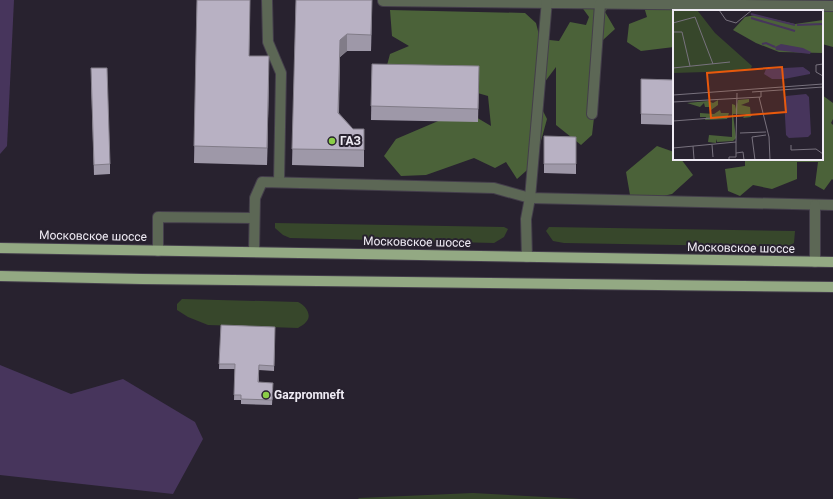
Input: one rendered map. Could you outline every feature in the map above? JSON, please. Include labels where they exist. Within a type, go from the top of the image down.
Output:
[{"type":"main road","name":"Московское шоссе","points":[[0,248],[833,262]]},
{"type":"main road","points":[[0,276],[833,287]]},
{"type":"lane","points":[[267,0],[268,42],[281,73],[279,182]]},
{"type":"lane","points":[[383,1],[833,6]]},
{"type":"lane","points":[[527,257],[526,219],[530,198],[547,2]]},
{"type":"lane","points":[[592,114],[600,4]]},
{"type":"lane","points":[[254,252],[255,198],[262,182],[494,188],[530,198],[833,205]]},
{"type":"lane","points":[[815,205],[815,262]]},
{"type":"lane","points":[[158,250],[158,217],[254,218]]},
{"type":"green space","points":[[614,0],[605,12],[615,29],[603,40],[592,135],[581,145],[556,125],[556,67],[535,95],[547,119],[535,163],[517,179],[506,162],[495,168],[474,158],[426,175],[401,176],[384,156],[396,139],[464,110],[491,126],[488,96],[386,69],[390,54],[409,46],[392,36],[390,10],[525,13],[536,23],[540,39],[559,41],[570,22],[586,25],[589,17],[581,6]]},
{"type":"green space","points":[[642,0],[833,0],[833,47],[823,44],[823,10],[673,10],[673,47],[641,51],[627,42],[629,24],[647,17]]},
{"type":"green space","points":[[823,96],[833,103],[833,119],[831,123],[833,125],[833,180],[832,179],[824,190],[815,185],[818,162],[797,162],[797,179],[772,189],[753,185],[740,196],[728,191],[725,169],[745,166],[745,160],[823,160]]},
{"type":"green space","points":[[657,146],[673,152],[673,160],[682,160],[693,175],[672,194],[650,199],[630,195],[626,172]]},
{"type":"green space","points":[[275,223],[504,227],[508,229],[504,237],[494,243],[290,238],[283,235],[275,228]]},
{"type":"green space","points":[[549,227],[795,231],[794,243],[787,247],[564,243],[553,241],[546,231]]},
{"type":"green space","points":[[182,299],[298,302],[307,310],[309,316],[305,323],[298,328],[208,325],[188,317],[177,310],[177,304]]},
{"type":"green space","points":[[473,493],[581,499],[358,499],[359,498]]},
{"type":"shaded area","points":[[0,0],[14,0],[7,146],[0,154]]},
{"type":"shaded area","points":[[0,365],[71,394],[123,379],[195,422],[203,439],[173,494],[0,475]]},
{"type":"building","points":[[197,0],[250,0],[249,56],[269,56],[267,148],[194,146]]},
{"type":"building","points":[[296,0],[372,0],[371,35],[347,34],[340,40],[338,113],[353,129],[364,129],[364,150],[292,149]]},
{"type":"building","points":[[372,64],[479,66],[478,109],[371,106]]},
{"type":"building","points":[[91,68],[107,68],[110,164],[94,165]]},
{"type":"building","points":[[641,79],[673,80],[673,115],[641,114]]},
{"type":"building","points":[[544,136],[576,137],[576,164],[544,164]]},
{"type":"building","points":[[221,325],[275,327],[274,366],[259,365],[258,382],[273,383],[272,400],[241,399],[241,395],[234,395],[235,364],[219,364]]},
{"type":"place","name":"ГАЗ","points":[[332,141]]},
{"type":"place","name":"Gazpromneft","points":[[266,395]]}]
